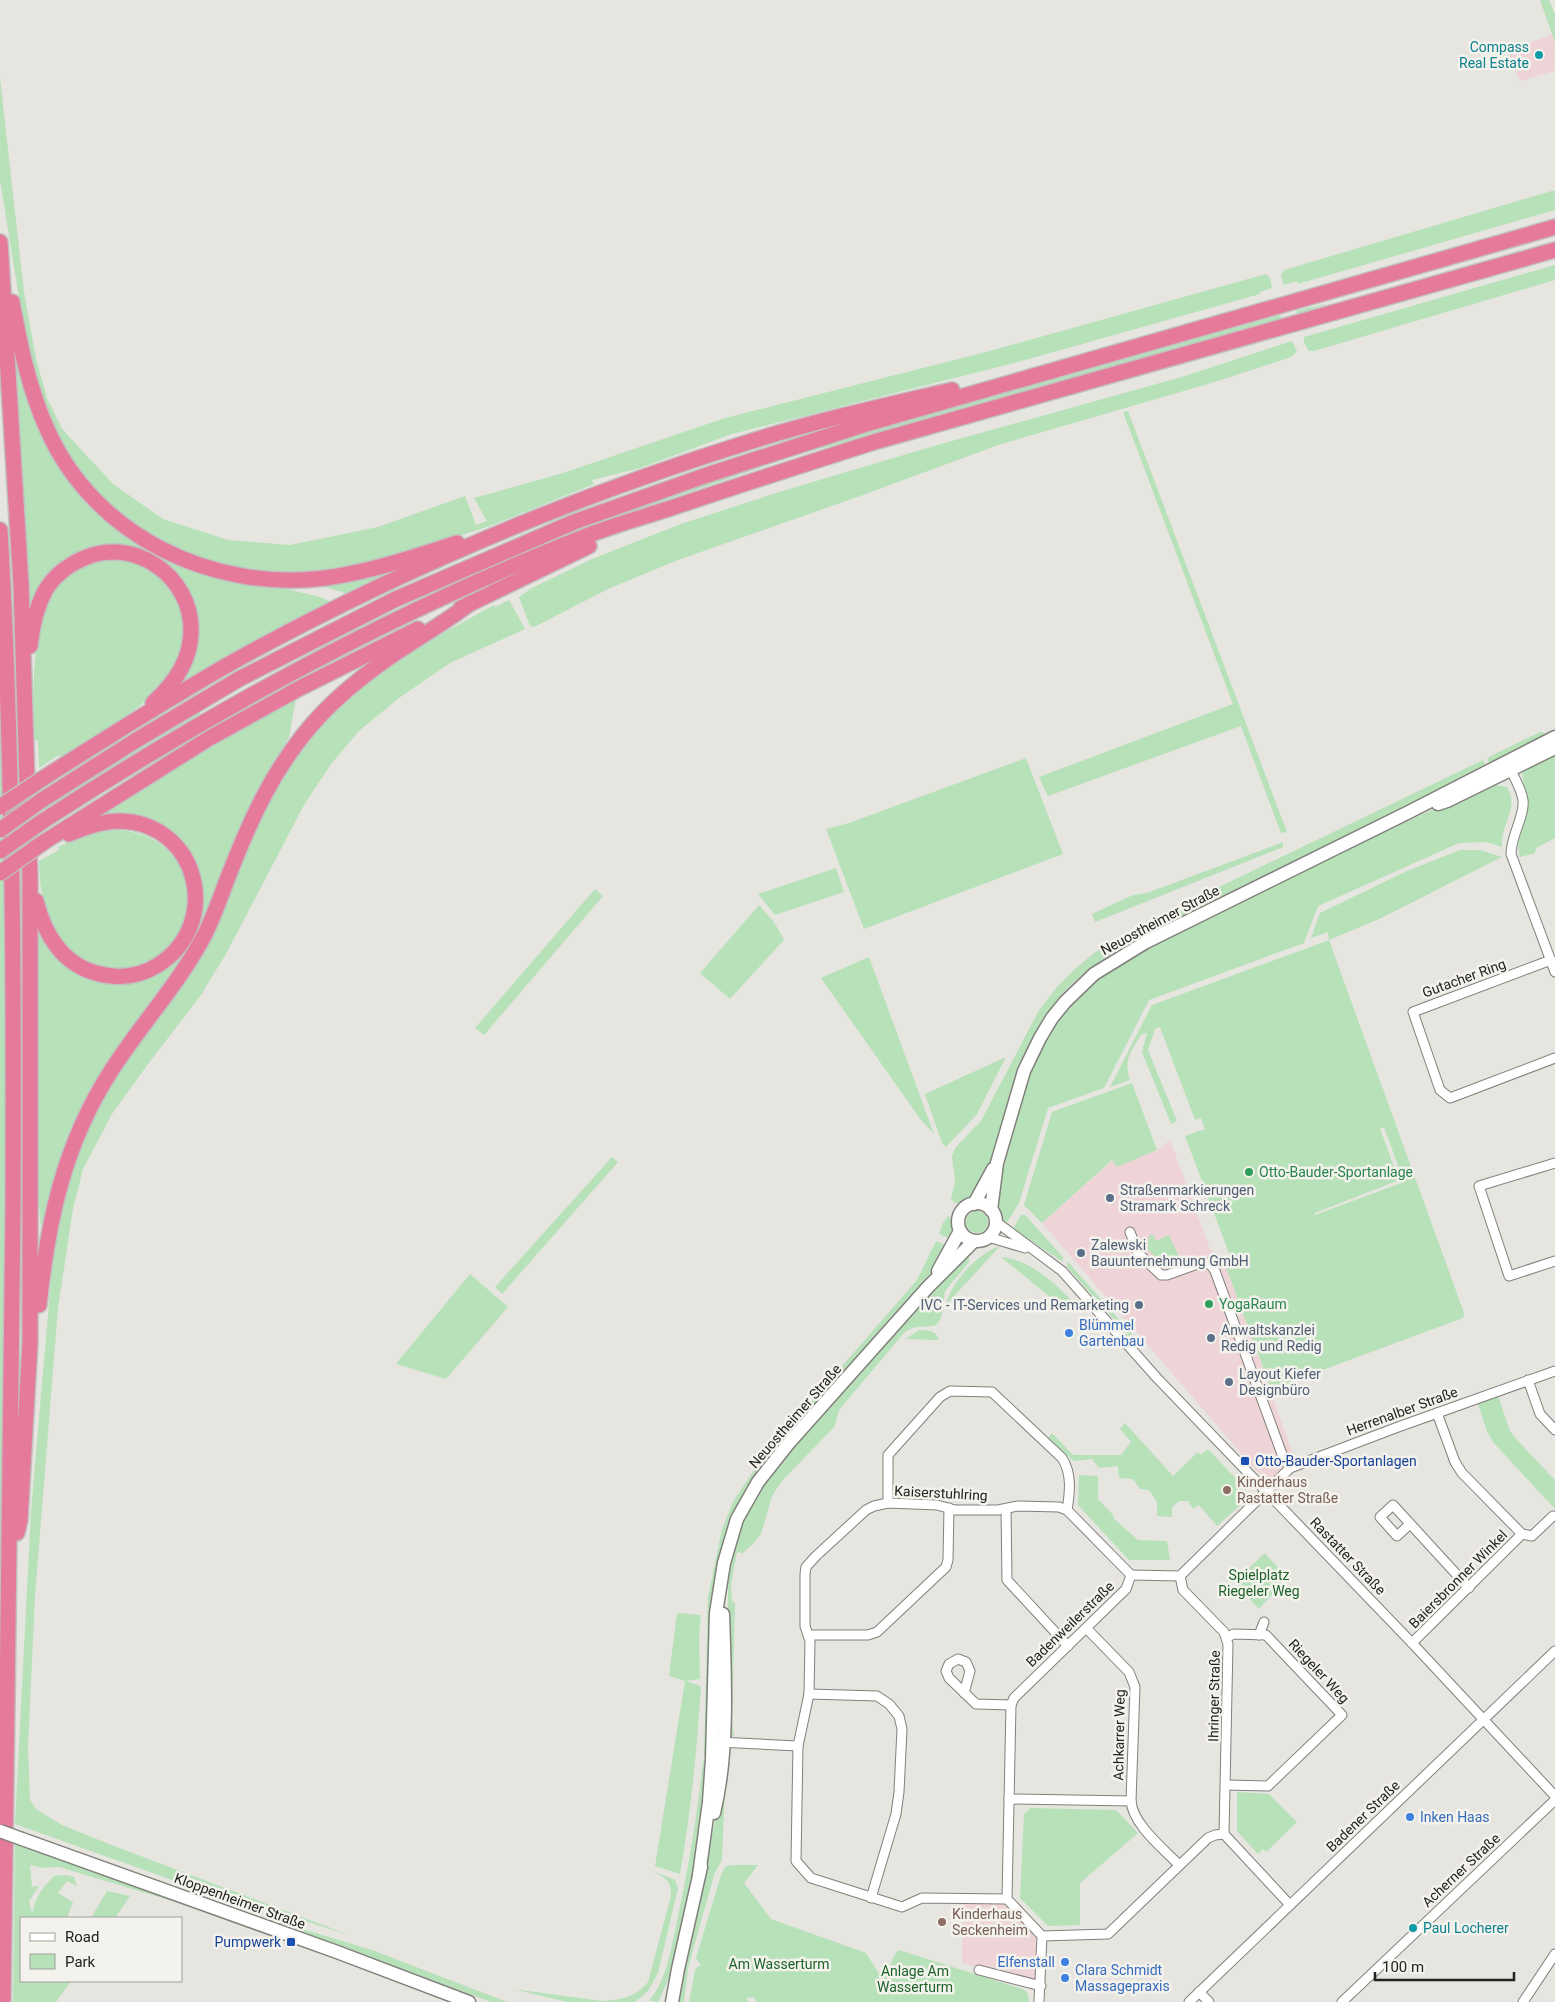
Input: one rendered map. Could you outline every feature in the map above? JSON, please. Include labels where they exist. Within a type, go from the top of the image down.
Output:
[{"type":"highway","points":[[0,830],[42,800],[135,741],[239,679],[396,599],[574,522],[706,474],[858,426],[1555,227]]},
{"type":"highway","points":[[0,241],[28,373],[51,437],[66,464],[98,503],[125,526],[156,547],[186,561],[220,572],[242,577],[277,580],[339,575],[390,564],[465,541],[484,541]]},
{"type":"highway","points":[[0,241],[20,565],[30,879],[30,1342],[20,1520],[8,1571]]},
{"type":"highway","points":[[0,851],[43,821],[154,750],[263,688],[373,631],[573,553],[628,529],[663,511],[768,475],[874,442],[1555,250]]},
{"type":"highway","points":[[0,808],[132,721],[239,659],[317,618],[484,541],[639,478],[785,431],[1014,374],[1031,378]]},
{"type":"highway","points":[[0,530],[9,754],[14,1042],[2,2002]]},
{"type":"highway","points":[[24,679],[32,627],[38,607],[46,590],[59,574],[76,561],[100,553],[124,552],[146,558],[166,572],[181,590],[189,610],[190,639],[186,657],[173,682],[159,698],[132,721]]},
{"type":"highway","points":[[30,1342],[37,1318],[53,1213],[65,1166],[76,1136],[88,1110],[112,1069],[195,952],[216,909],[256,809],[284,759],[306,731],[342,694],[386,659],[447,621],[505,578]]},
{"type":"highway","points":[[0,873],[44,842],[156,771],[267,706],[469,604]]},
{"type":"highway","points":[[30,879],[39,914],[51,940],[72,961],[93,973],[118,977],[142,974],[153,969],[176,951],[191,928],[196,901],[191,872],[177,848],[158,832],[134,823],[109,822],[82,828],[44,842]]},
{"type":"main road","name":"Neuostheimer Straße","points":[[672,2002],[718,1796],[718,1742],[725,1659],[721,1584],[728,1548],[738,1519],[758,1482],[788,1444],[928,1287],[974,1241],[988,1237],[995,1227],[993,1215],[997,1163],[1024,1071],[1040,1038],[1064,1002],[1094,974],[1146,942],[1409,812],[1447,801],[1555,737]]},
{"type":"main road","name":"Neuostheimer Straße","points":[[1508,766],[1555,748]]},
{"type":"main road","name":"Neuostheimer Straße","points":[[928,1287],[953,1247],[960,1231],[958,1226],[960,1215],[968,1206],[974,1204],[997,1163]]},
{"type":"main road","points":[[974,1204],[986,1206],[993,1215]]},
{"type":"main road","points":[[960,1231],[964,1236],[974,1241]]},
{"type":"main road","name":"Kloppenheimer Straße","points":[[0,1831],[337,1952],[469,2002]]},
{"type":"main road","name":"Neuostheimer Straße","points":[[663,2002],[678,1969]]},
{"type":"street","points":[[1508,766],[1521,791],[1523,801],[1522,811],[1511,842],[1511,854],[1555,972]]},
{"type":"street","name":"Gutacher Ring","points":[[1551,960],[1413,1012],[1440,1090],[1450,1098],[1555,1058]]},
{"type":"street","points":[[1555,1163],[1479,1186],[1508,1276],[1555,1261]]},
{"type":"street","name":"Rastatter Straße","points":[[993,1215],[1068,1278],[1157,1378],[1412,1642],[1555,1798]]},
{"type":"street","points":[[1130,1232],[1138,1253],[1161,1275],[1167,1275],[1203,1262],[1211,1265],[1215,1271],[1283,1457],[1290,1468]]},
{"type":"street","name":"Rastatter Straße","points":[[988,1237],[1035,1252]]},
{"type":"street","name":"Herrenalber Straße","points":[[1267,1492],[1290,1468],[1555,1371]]},
{"type":"street","points":[[1528,1380],[1540,1414],[1555,1430]]},
{"type":"street","points":[[888,1503],[888,1455],[940,1398],[950,1391],[992,1392],[1062,1458],[1067,1465],[1069,1474],[1067,1510],[1131,1575]]},
{"type":"street","name":"Baiersbronner Winkel","points":[[1437,1413],[1455,1462],[1462,1473],[1522,1534],[1532,1536],[1553,1516]]},
{"type":"street","points":[[1180,1576],[1267,1492]]},
{"type":"street","name":"Kaiserstuhlring","points":[[1007,1899],[922,1898],[902,1907],[811,1878],[796,1861],[798,1746],[809,1694],[810,1641],[805,1626],[806,1567],[866,1510],[874,1506],[888,1503],[937,1505],[972,1510],[1018,1506],[1059,1507],[1067,1510]]},
{"type":"street","points":[[808,1634],[868,1635],[877,1632],[946,1567],[948,1560],[949,1508]]},
{"type":"street","points":[[1006,1508],[1007,1580],[1068,1646]]},
{"type":"street","points":[[1410,1524],[1469,1588]]},
{"type":"street","name":"Baiersbronner Winkel","points":[[1412,1642],[1522,1534]]},
{"type":"street","name":"Badenweilerstraße","points":[[1011,1705],[1014,1698],[1126,1589],[1131,1575],[1180,1576]]},
{"type":"street","name":"Ihringer Straße","points":[[1180,1576],[1183,1590],[1227,1638],[1224,1834]]},
{"type":"street","points":[[1227,1638],[1234,1634],[1259,1634],[1264,1622]]},
{"type":"street","name":"Achkarrer Weg","points":[[1087,1628],[1128,1672],[1135,1687],[1132,1801]]},
{"type":"street","name":"Riegeler Weg","points":[[1226,1785],[1268,1786],[1342,1715],[1266,1635],[1259,1634]]},
{"type":"street","name":"Badener Straße","points":[[1189,2002],[1555,1651]]},
{"type":"street","points":[[964,1693],[976,1704],[1011,1705],[1007,1899],[1042,1936],[1039,2002]]},
{"type":"street","points":[[809,1694],[877,1696],[889,1704],[899,1716],[902,1729],[896,1814],[871,1898]]},
{"type":"street","points":[[718,1742],[798,1746]]},
{"type":"street","name":"Acherner Straße","points":[[1342,2002],[1555,1798]]},
{"type":"street","points":[[1010,1799],[1132,1801],[1132,1809],[1137,1820],[1179,1865]]},
{"type":"street","points":[[1042,1936],[1108,1934],[1179,1865],[1208,1838],[1214,1835],[1224,1834],[1290,1905]]},
{"type":"street","points":[[1523,2002],[1555,1954]]},
{"type":"street","points":[[979,1970],[1041,1986]]},
{"type":"street","points":[[1199,1992],[1209,2002]]},
{"type":"shaded area","points":[[1555,33],[1555,71],[1520,81],[1507,52]]},
{"type":"shaded area","points":[[1170,1140],[1210,1249],[1224,1258],[1294,1458],[1267,1483],[1042,1223],[1113,1160],[1117,1166],[1157,1150]]},
{"type":"shaded area","points":[[963,1903],[1005,1903],[1038,1937],[1037,1981],[962,1963]]},
{"type":"green space","points":[[1540,0],[1549,0],[1555,15],[1555,42]]},
{"type":"green space","points":[[0,78],[24,292],[36,359],[47,398],[62,429],[113,484],[163,519],[228,540],[290,545],[378,527],[465,496],[476,525],[487,521],[474,498],[563,473],[725,418],[986,352],[1266,274],[1270,278],[1272,288],[1260,292],[1260,294],[1018,362],[732,434],[640,468],[592,480],[594,484],[490,526],[406,553],[324,572],[260,574],[185,555],[122,517],[79,473],[42,405],[21,310],[0,180]]},
{"type":"green space","points":[[1555,190],[1555,210],[1298,284],[1297,281],[1284,285],[1281,276],[1284,270]]},
{"type":"green space","points":[[1555,265],[1555,280],[1314,351],[1309,351],[1304,343],[1304,337]]},
{"type":"green space","points":[[1329,303],[1298,314],[1296,311]]},
{"type":"green space","points":[[1280,315],[1282,319],[795,456],[640,509],[506,562],[504,558],[606,517],[802,450]]},
{"type":"green space","points":[[1292,341],[1297,351],[1291,357],[1218,381],[998,445],[678,560],[608,589],[534,627],[530,626],[519,597],[532,588],[592,559],[681,524],[779,492],[934,446],[1185,376]]},
{"type":"green space","points":[[17,361],[29,400],[128,536],[270,585],[320,597],[332,602],[178,685],[189,663],[176,575],[92,550],[30,615],[15,362]]},
{"type":"green space","points":[[1128,411],[1287,832],[1281,833],[1241,726],[1048,796],[1039,777],[1233,704],[1123,412]]},
{"type":"green space","points":[[103,560],[123,561],[140,565],[156,574],[170,588],[178,601],[183,617],[184,627],[180,650],[171,671],[140,706],[61,757],[59,755],[39,768],[38,741],[34,740],[33,701],[35,657],[44,615],[52,597],[67,577],[82,568]]},
{"type":"green space","points":[[388,572],[348,594],[318,585]]},
{"type":"green space","points":[[509,600],[525,629],[450,663],[399,698],[359,731],[331,764],[304,805],[227,952],[201,995],[112,1114],[83,1169],[73,1209],[58,1308],[35,1596],[28,1747],[30,1800],[36,1809],[62,1825],[352,1936],[302,1920],[234,1902],[15,1824],[31,1511],[55,1233],[59,1211],[85,1128],[133,1049],[251,836],[279,780],[322,725],[368,682],[429,641],[494,605],[495,607]]},
{"type":"green space","points":[[0,684],[4,809],[7,1059],[0,1684]]},
{"type":"green space","points":[[296,698],[289,737],[286,742],[289,745],[204,923],[182,962],[122,1045],[46,1213],[41,1229],[39,1204],[38,928],[56,952],[138,979],[199,914],[173,837],[94,819],[206,750]]},
{"type":"green space","points":[[198,711],[201,715],[44,813],[44,807]]},
{"type":"green space","points":[[1543,732],[1546,737],[1491,767],[1487,758]]},
{"type":"green space","points":[[1555,751],[1555,838],[1536,848],[1535,853],[1520,857],[1518,845],[1527,803],[1522,774],[1523,769]]},
{"type":"green space","points":[[1026,758],[1063,854],[864,929],[826,829],[849,823]]},
{"type":"green space","points":[[1483,760],[1487,768],[1136,939],[1111,954],[1077,979],[1057,999],[1033,1039],[1020,1069],[991,1158],[977,1190],[964,1202],[955,1203],[951,1199],[955,1181],[952,1156],[955,1148],[981,1121],[1039,1010],[1057,987],[1094,953],[1161,915]]},
{"type":"green space","points":[[1493,782],[1496,785],[1507,787],[1511,802],[1511,809],[1502,839],[1502,847],[1487,842],[1459,843],[1318,906],[1304,943],[1149,1000],[1104,1088],[1048,1108],[1019,1203],[1006,1224],[996,1203],[1000,1172],[1027,1078],[1042,1045],[1073,999],[1118,961],[1325,859]]},
{"type":"green space","points":[[116,830],[144,835],[167,850],[179,865],[189,895],[185,923],[170,946],[148,962],[121,969],[93,964],[68,946],[47,912],[43,899],[39,861],[59,850],[58,847],[72,841],[93,834]]},
{"type":"green space","points":[[1283,842],[1283,847],[1095,922],[1092,914],[1133,895],[1147,893]]},
{"type":"green space","points":[[1460,850],[1480,850],[1502,857],[1379,919],[1329,940],[1328,932],[1311,938],[1320,913],[1407,871]]},
{"type":"green space","points":[[836,868],[844,892],[775,915],[758,894]]},
{"type":"green space","points":[[595,889],[603,896],[484,1035],[475,1028]]},
{"type":"green space","points":[[759,905],[774,922],[784,940],[730,999],[700,973]]},
{"type":"green space","name":"Otto-Bauder-Sportanlage","points":[[1329,940],[1464,1313],[1463,1318],[1271,1389],[1223,1259],[1230,1256],[1185,1136],[1205,1129],[1201,1118],[1195,1120],[1160,1027],[1155,1029],[1148,1050],[1177,1121],[1171,1124],[1142,1052],[1147,1033],[1141,1035],[1129,1056],[1127,1066],[1130,1080],[1110,1087],[1152,1005]],"holes":[[[1384,1127],[1404,1182],[1315,1215],[1315,1213],[1399,1180],[1380,1129]]]},
{"type":"green space","points":[[869,957],[934,1134],[921,1120],[821,978]]},
{"type":"green space","points":[[1006,1057],[977,1114],[946,1147],[942,1143],[925,1094]]},
{"type":"green space","points":[[1132,1083],[1157,1150],[1117,1167],[1112,1160],[1042,1223],[1024,1205],[1052,1112]]},
{"type":"green space","points":[[612,1157],[618,1162],[502,1294],[495,1287]]},
{"type":"green space","points":[[977,1211],[985,1214],[988,1222],[985,1230],[977,1233],[969,1230],[966,1222],[969,1214]]},
{"type":"green space","points":[[1021,1215],[1025,1215],[1063,1257],[1063,1262],[1013,1229]]},
{"type":"green space","points":[[948,1216],[953,1221],[951,1239],[939,1234]]},
{"type":"green space","points":[[1153,1234],[1156,1241],[1169,1235],[1180,1259],[1164,1265],[1147,1249],[1149,1236]]},
{"type":"green space","points":[[936,1241],[948,1246],[937,1266],[895,1316],[728,1528],[710,1755],[704,1756],[708,1597],[722,1529],[734,1500],[762,1458],[917,1280]]},
{"type":"green space","points":[[1000,1246],[946,1305],[953,1287],[959,1278],[983,1255]]},
{"type":"green space","points":[[966,1255],[969,1258],[969,1262],[945,1291],[940,1320],[936,1325],[912,1328],[904,1333],[839,1410],[835,1426],[781,1482],[772,1496],[761,1534],[743,1553],[737,1552],[731,1584],[732,1601],[735,1603],[732,1720],[734,1736],[729,1735],[727,1627],[729,1563],[738,1532],[754,1499],[770,1474],[872,1357]]},
{"type":"green space","points":[[1001,1257],[1021,1262],[1031,1267],[1049,1279],[1072,1301],[1065,1309]]},
{"type":"green space","points":[[1067,1261],[1132,1334],[1129,1336],[1067,1267]]},
{"type":"green space","points":[[470,1274],[508,1307],[446,1379],[396,1364]]},
{"type":"green space","points":[[920,1330],[931,1331],[936,1334],[939,1340],[905,1339]]},
{"type":"green space","points":[[1498,1396],[1510,1431],[1555,1480],[1555,1509],[1493,1442],[1487,1431],[1478,1404]]},
{"type":"green space","points":[[1125,1423],[1173,1476],[1198,1452],[1201,1455],[1208,1449],[1246,1490],[1245,1501],[1217,1526],[1199,1505],[1193,1509],[1188,1501],[1179,1501],[1172,1507],[1172,1517],[1157,1516],[1157,1502],[1149,1490],[1140,1489],[1133,1479],[1119,1478],[1118,1466],[1099,1468],[1092,1459],[1074,1461],[1048,1438],[1052,1433],[1073,1455],[1121,1455],[1131,1442],[1120,1429]]},
{"type":"green space","points":[[1079,1475],[1098,1476],[1098,1499],[1114,1516],[1113,1518],[1138,1540],[1167,1541],[1170,1560],[1129,1560],[1078,1505]]},
{"type":"green space","name":"Spielplatz Riegeler Weg","points":[[1265,1553],[1287,1578],[1259,1609],[1234,1582]]},
{"type":"green space","points":[[677,1613],[701,1615],[699,1636],[700,1679],[686,1681],[701,1686],[693,1780],[680,1874],[655,1866],[685,1681],[669,1676]]},
{"type":"green space","points":[[709,1760],[695,1862],[678,1950],[658,2002],[649,2001],[660,1984],[670,1956],[688,1864],[703,1761]]},
{"type":"green space","points":[[726,1761],[722,1860],[715,1872],[688,1968],[684,2002],[678,2002],[721,1791]]},
{"type":"green space","points":[[1237,1792],[1269,1794],[1297,1822],[1266,1852],[1263,1849],[1258,1854],[1237,1831]]},
{"type":"green space","points":[[1031,1808],[1116,1810],[1138,1833],[1080,1883],[1080,1925],[1048,1926],[1020,1898],[1024,1814]]},
{"type":"green space","points":[[15,1843],[181,1899],[179,1903],[59,1867],[44,1868],[30,1865],[32,1887],[39,1886],[29,1901],[32,1914],[40,1893],[54,1876],[66,1875],[74,1877],[77,1886],[67,1881],[58,1893],[73,1902],[67,1917],[20,1917],[20,1982],[70,1982],[56,2002],[13,2002]]},
{"type":"green space","name":"Am Wasserturm","points":[[731,1865],[758,1865],[744,1883],[771,1919],[866,1953],[879,1974],[880,1971],[889,1968],[895,1954],[899,1950],[1025,1990],[1028,1994],[1029,2002],[757,2002],[753,1997],[746,1998],[749,2002],[689,2002],[695,1970],[701,1966],[696,1958],[721,1875],[725,1867]]},
{"type":"green space","points":[[653,1871],[675,1880],[678,1888],[658,1973],[648,1991],[639,1999],[634,2002],[567,2002],[513,1989],[602,2001],[628,1997],[643,1987],[648,1982],[671,1896],[667,1880]]},
{"type":"green space","points":[[107,1891],[130,1896],[116,1917],[92,1917]]},
{"type":"green space","points":[[259,1916],[372,1950],[507,2002],[491,2002]]},
{"type":"place","name":"Compass Real Estate","points":[[1539,55]]},
{"type":"place","name":"Otto-Bauder-Sportanlage","points":[[1249,1172]]},
{"type":"place","name":"Straßenmarkierungen Stramark Schreck","points":[[1110,1198]]},
{"type":"place","name":"Zalewski Bauunternehmung GmbH","points":[[1081,1253]]},
{"type":"place","name":"YogaRaum","points":[[1209,1304]]},
{"type":"place","name":"IVC - IT-Services und Remarketing","points":[[1139,1305]]},
{"type":"place","name":"Blümmel Gartenbau","points":[[1069,1333]]},
{"type":"place","name":"Anwaltskanzlei Redig und Redig","points":[[1211,1338]]},
{"type":"place","name":"Layout Kiefer Designbüro","points":[[1229,1382]]},
{"type":"place","name":"Otto-Bauder-Sportanlagen","points":[[1245,1461]]},
{"type":"place","name":"Kinderhaus Rastatter Straße","points":[[1227,1490]]},
{"type":"place","name":"Inken Haas","points":[[1410,1817]]},
{"type":"place","name":"Kinderhaus Seckenheim","points":[[942,1922]]},
{"type":"place","name":"Paul Locherer","points":[[1413,1928]]},
{"type":"place","name":"Pumpwerk","points":[[291,1942]]},
{"type":"place","name":"Elfenstall","points":[[1065,1962]]},
{"type":"place","name":"Clara Schmidt Massagepraxis","points":[[1065,1978]]},
{"type":"park label","name":"Anlage Am Wasserturm","points":[[915,1979]]}]
